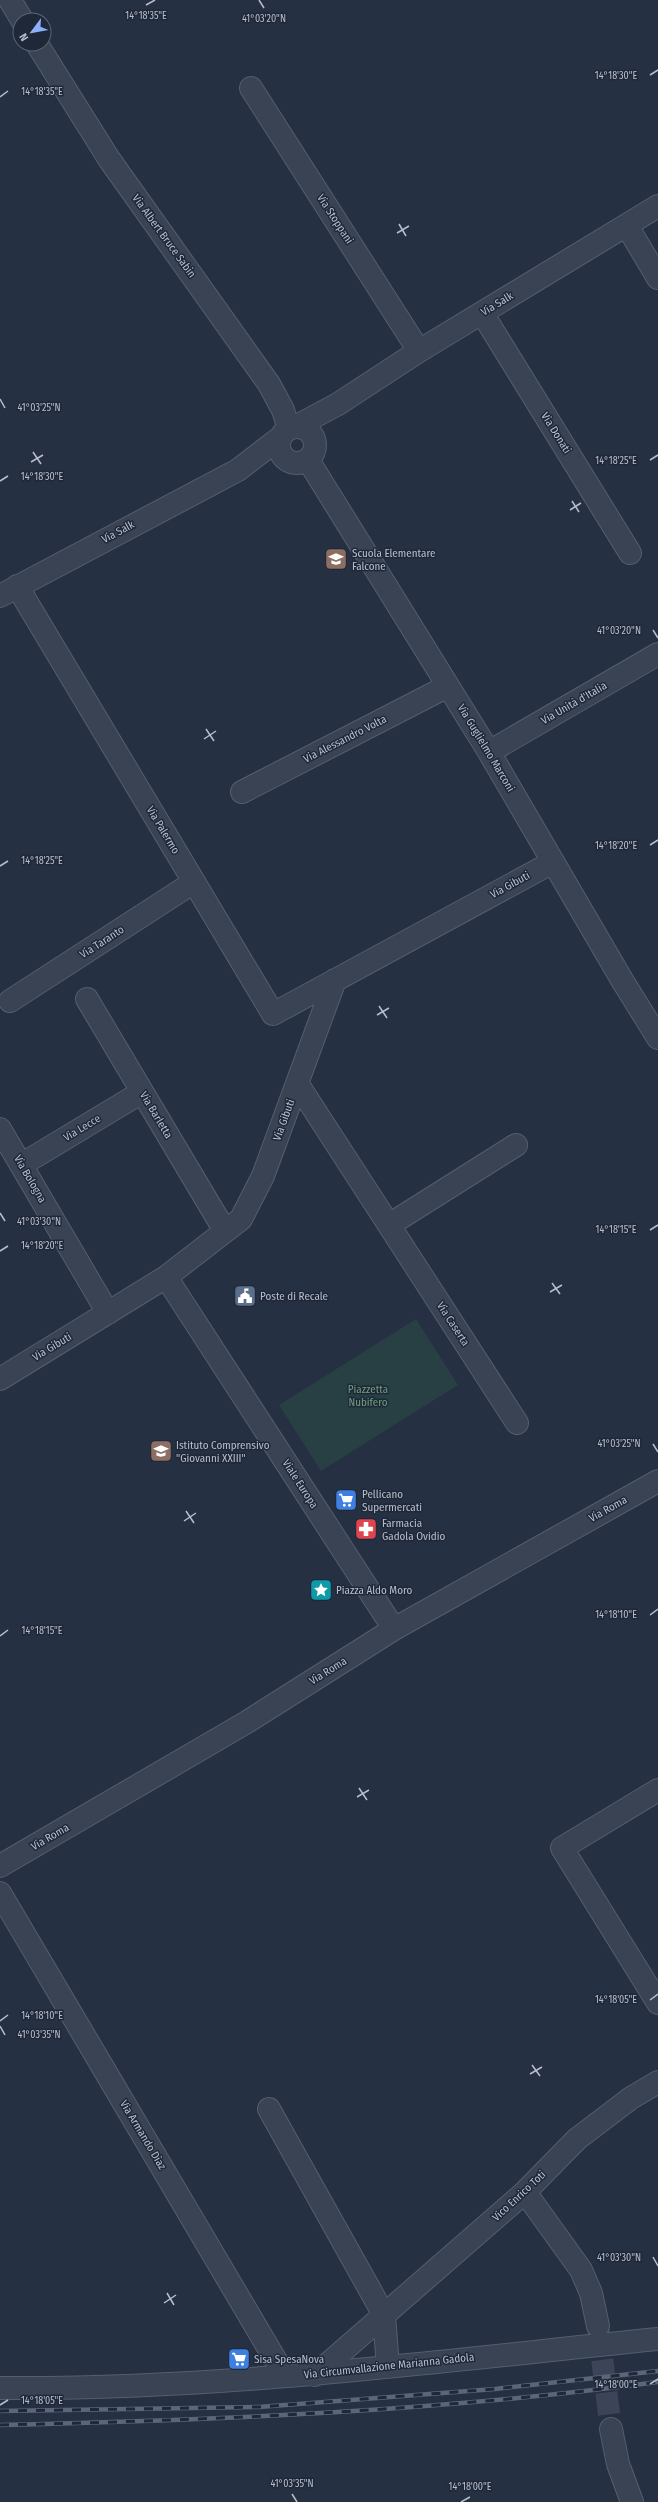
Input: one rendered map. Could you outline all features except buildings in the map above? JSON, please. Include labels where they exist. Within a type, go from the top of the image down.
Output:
[{"type":"street","points":[[10,0],[17,12]]},
{"type":"street","name":"Via Albert Bruce Sabin","points":[[42,52],[109,159],[269,384],[283,410],[288,431]]},
{"type":"street","name":"Via Stoppani","points":[[251,88],[419,351]]},
{"type":"street","name":"Via Salk","points":[[9,591],[238,470],[288,431],[338,404],[419,351],[658,206]]},
{"type":"street","points":[[627,226],[658,278]]},
{"type":"street","name":"Via Donati","points":[[482,313],[630,553]]},
{"type":"street","points":[[304,458],[338,404]]},
{"type":"street","points":[[306,429],[314,438],[304,458],[281,454],[288,431],[306,429]]},
{"type":"street","name":"Via Salk","points":[[238,470],[304,458]]},
{"type":"street","name":"Via Guglielmo Marconi","points":[[304,458],[489,752],[658,1038]]},
{"type":"street","name":"Via Palermo","points":[[9,591],[194,882],[273,1014],[335,980]]},
{"type":"street","name":"Via Unità d'Italia","points":[[489,752],[658,654]]},
{"type":"street","name":"Via Alessandro Volta","points":[[242,792],[448,686]]},
{"type":"street","name":"Via Gibuti","points":[[0,1379],[166,1278],[241,1219],[264,1176],[335,980],[553,862]]},
{"type":"street","name":"Via Taranto","points":[[10,1002],[194,882]]},
{"type":"street","name":"Via Barletta","points":[[87,999],[225,1231]]},
{"type":"street","name":"Via Caserta","points":[[297,1083],[518,1423]]},
{"type":"street","name":"Via Lecce","points":[[21,1165],[142,1092]]},
{"type":"street","name":"Via Bologna","points":[[0,1129],[108,1313]]},
{"type":"street","points":[[389,1225],[516,1145]]},
{"type":"street","name":"Viale Europa","points":[[166,1278],[394,1629]]},
{"type":"street","name":"Via Roma","points":[[0,1866],[247,1722],[394,1629],[658,1480]]},
{"type":"street","points":[[658,1790],[562,1848],[658,2003]]},
{"type":"street","name":"Via Armando Dìaz","points":[[0,1893],[286,2376]]},
{"type":"street","name":"Vico Enrico Toti","points":[[315,2375],[525,2192],[577,2139],[631,2098],[658,2082]]},
{"type":"street","points":[[269,2109],[384,2315],[388,2367]]},
{"type":"street","points":[[525,2192],[581,2270],[591,2293],[598,2326]]},
{"type":"street","name":"Via Circumvallazione Marianna Gadola","points":[[0,2388],[64,2388],[315,2375],[658,2339]]},
{"type":"street","points":[[611,2429],[618,2464],[632,2502]]},
{"type":"green space","name":"Piazzetta Nubifero","points":[[416,1319],[458,1385],[321,1471],[279,1405]]},
{"type":"tunnel","points":[[598,2327],[611,2429]]},
{"type":"railway","points":[[0,2411],[259,2407],[495,2389],[658,2371]]},
{"type":"railway","points":[[0,2425],[247,2417],[412,2407],[576,2392],[658,2382]]},
{"type":"place","name":"Scuola Elementare Falcone","points":[[336,559]]},
{"type":"place","name":"Poste di Recale","points":[[245,1296]]},
{"type":"place","name":"Istituto Comprensivo \"Giovanni XXIII\"","points":[[161,1451]]},
{"type":"place","name":"Pellicano Supermercati","points":[[346,1500]]},
{"type":"place","name":"Farmacia Gadola Ovidio","points":[[366,1529]]},
{"type":"place","name":"Piazza Aldo Moro","points":[[321,1590]]},
{"type":"place","name":"Sisa SpesaNova","points":[[239,2359]]}]
